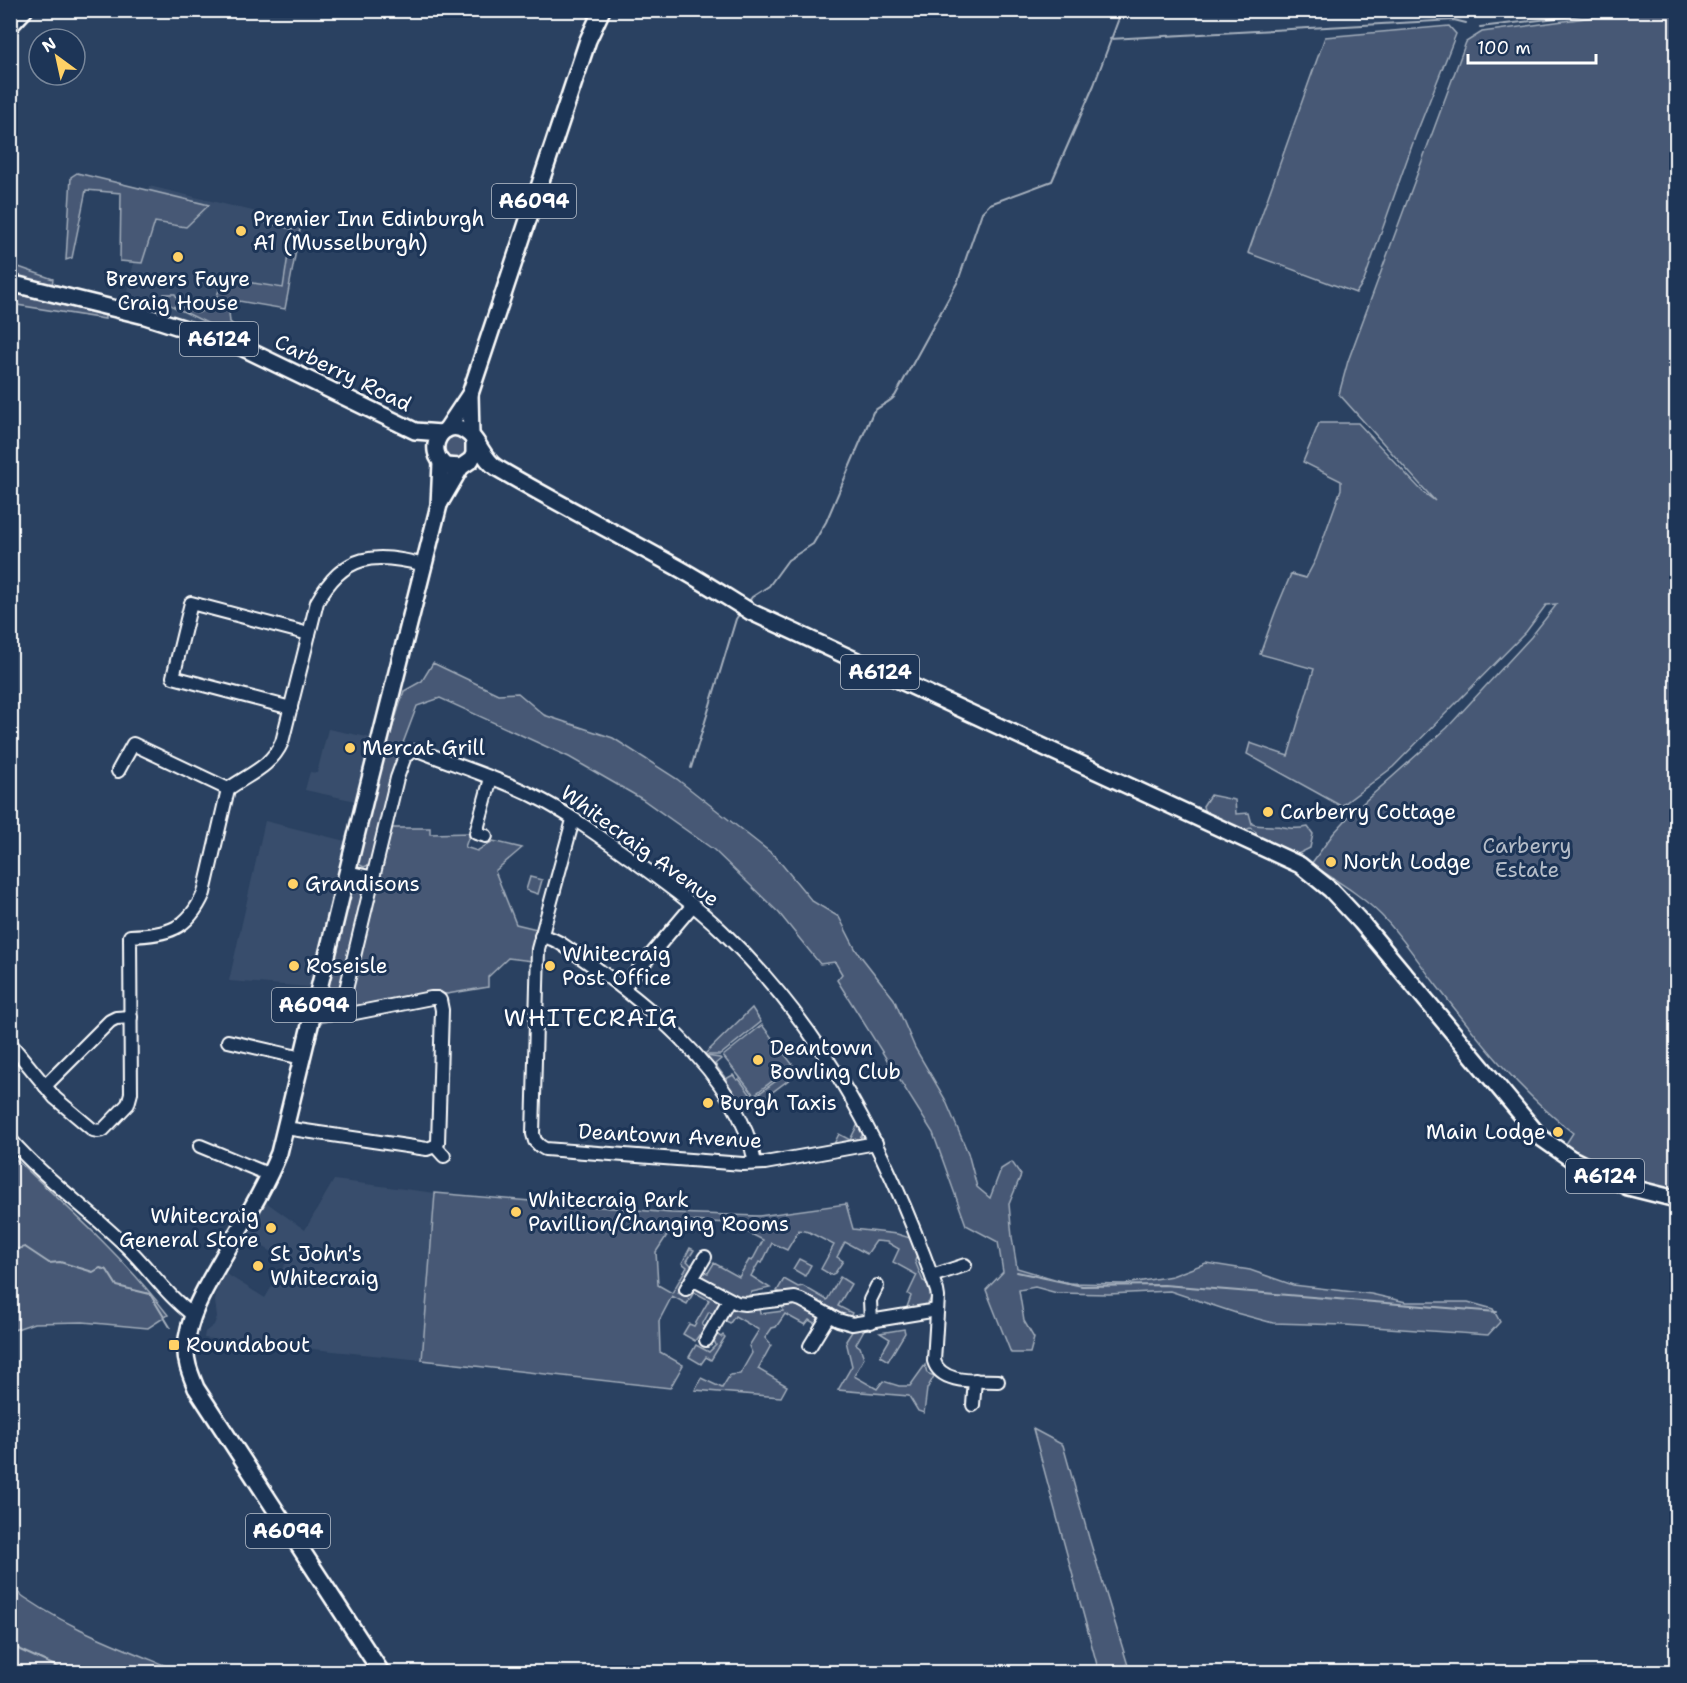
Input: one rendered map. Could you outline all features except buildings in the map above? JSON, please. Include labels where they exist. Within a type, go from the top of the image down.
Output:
[{"type":"highway","points":[[10,25],[24,10]]},
{"type":"main road","name":"A6094","points":[[444,431],[470,394],[584,51],[602,10]]},
{"type":"main road","name":"Carberry Road","points":[[10,283],[145,316],[239,346],[415,431],[438,458]]},
{"type":"main road","name":"A6094","points":[[470,394],[472,438]]},
{"type":"main road","points":[[460,428],[472,438],[474,454],[463,466],[451,468],[438,458],[435,443],[444,431],[460,428]]},
{"type":"main road","name":"Carberry Road","points":[[415,431],[444,431]]},
{"type":"main road","name":"A6124","points":[[472,438],[494,466],[604,529],[674,565],[751,612],[1300,865],[1331,890],[1361,922],[1540,1137],[1570,1158],[1628,1187],[1677,1199]]},
{"type":"main road","name":"A6094","points":[[381,1672],[196,1388],[187,1364],[186,1350],[193,1315],[202,1294],[270,1175],[279,1153],[439,505],[438,458]]},
{"type":"main road","name":"A6094","points":[[439,505],[463,466]]},
{"type":"main road","name":"A6124","points":[[463,466],[494,466]]},
{"type":"street","points":[[10,1043],[55,1098],[93,1130],[103,1130],[128,1104],[130,1099],[131,1017],[130,936],[169,932],[180,926],[198,908],[204,893],[228,789],[261,770],[277,754],[282,742],[317,602],[325,587],[336,574],[365,559],[382,557],[424,565]]},
{"type":"street","points":[[291,708],[173,677],[191,603],[309,634]]},
{"type":"street","points":[[118,771],[133,744],[228,789]]},
{"type":"street","name":"Whitecraig Avenue","points":[[374,878],[397,778],[405,756],[420,751],[536,797],[610,844],[693,905],[750,959],[792,1009],[828,1060],[867,1125],[898,1188],[938,1297],[934,1361],[936,1368],[945,1376],[975,1380]]},
{"type":"street","points":[[486,836],[476,833],[491,778]]},
{"type":"street","points":[[573,820],[541,936],[560,943],[623,988],[683,1041],[716,1080],[734,1109],[745,1131],[755,1163]]},
{"type":"street","points":[[285,1128],[427,1149],[435,1146],[439,1138],[442,1010],[440,1000],[431,998],[355,1014],[350,1013],[344,1007],[349,976],[374,878],[347,872]]},
{"type":"street","points":[[623,988],[693,905]]},
{"type":"street","name":"Deantown Avenue","points":[[541,936],[537,960],[533,1134],[540,1146],[545,1149],[727,1163],[755,1163],[876,1143]]},
{"type":"street","points":[[45,1086],[110,1020],[131,1017]]},
{"type":"street","points":[[228,1041],[302,1058]]},
{"type":"street","points":[[10,1139],[33,1165],[129,1249],[176,1302],[193,1315]]},
{"type":"street","points":[[200,1146],[270,1175]]},
{"type":"street","points":[[435,1146],[444,1156]]},
{"type":"street","points":[[705,1257],[689,1284],[745,1304],[795,1298],[837,1320],[852,1324],[938,1310]]},
{"type":"street","points":[[932,1276],[965,1265]]},
{"type":"street","points":[[872,1322],[870,1300],[877,1286]]},
{"type":"street","points":[[706,1340],[729,1300]]},
{"type":"street","points":[[810,1346],[829,1315]]},
{"type":"street","points":[[973,1405],[975,1380],[998,1382]]},
{"type":"shaded area","points":[[149,186],[294,221],[283,289],[214,305],[210,328],[126,302]]},
{"type":"shaded area","points":[[328,729],[372,738],[356,801],[305,790],[310,772],[317,773]]},
{"type":"shaded area","name":"Grandisons","points":[[265,821],[345,841],[311,987],[229,981]]},
{"type":"shaded area","points":[[334,1180],[435,1193],[422,1360],[204,1338],[205,1332],[214,1325],[217,1317],[215,1301],[217,1291],[213,1289],[223,1272],[265,1298],[287,1261],[244,1235],[263,1200],[305,1230]]},
{"type":"green space","name":"Carberry Estate","points":[[1638,11],[1676,11],[1676,1194],[1619,1174],[1564,1147],[1573,1133],[1535,1100],[1500,1064],[1452,1006],[1389,923],[1356,894],[1311,864],[1333,834],[1354,811],[1447,728],[1531,637],[1557,604],[1546,605],[1526,632],[1393,767],[1341,806],[1247,754],[1250,743],[1288,756],[1314,669],[1260,654],[1291,574],[1306,578],[1316,559],[1341,489],[1341,481],[1303,462],[1319,423],[1358,423],[1423,492],[1435,501],[1339,394],[1348,361],[1466,42],[1482,32]]},
{"type":"green space","points":[[1449,26],[1456,34],[1415,137],[1364,281],[1356,293],[1248,253],[1325,37]]},
{"type":"green space","points":[[77,173],[209,205],[186,227],[155,222],[142,263],[120,261],[121,193],[86,190],[72,258],[66,260],[71,177]]},
{"type":"green space","points":[[261,216],[301,224],[285,309],[239,301],[229,312],[230,322],[249,337],[246,342],[164,302],[164,294],[175,294],[182,307],[198,313],[214,305],[223,278],[283,288],[292,229],[263,222]]},
{"type":"green space","points":[[10,264],[53,279],[52,285],[31,283],[11,275]]},
{"type":"green space","points":[[10,293],[105,313],[105,319],[11,304]]},
{"type":"green space","points":[[455,434],[466,440],[468,454],[457,462],[444,457],[441,444],[446,437]]},
{"type":"green space","points":[[433,663],[498,694],[518,693],[544,715],[613,738],[677,779],[775,856],[812,901],[839,917],[856,950],[894,999],[915,1048],[945,1099],[968,1153],[977,1187],[990,1198],[1001,1169],[1012,1162],[1021,1175],[1009,1204],[1017,1268],[1068,1283],[1125,1284],[1172,1276],[1206,1263],[1250,1270],[1293,1285],[1371,1294],[1406,1302],[1468,1302],[1493,1309],[1500,1322],[1488,1335],[1345,1325],[1273,1323],[1170,1291],[1109,1294],[1057,1293],[1035,1287],[1019,1290],[1024,1321],[1034,1338],[1030,1353],[1011,1353],[986,1290],[1003,1272],[998,1242],[966,1225],[933,1133],[837,980],[842,974],[835,962],[820,964],[779,913],[714,850],[642,799],[569,757],[440,698],[417,706],[403,743],[409,748],[371,864],[364,867],[360,865],[358,861],[388,741],[404,691],[422,681]]},
{"type":"green space","points":[[1210,795],[1235,800],[1236,814],[1249,813],[1252,824],[1293,828],[1308,827],[1313,834],[1310,848],[1294,856],[1257,838],[1256,832],[1250,828],[1241,832],[1205,814],[1203,806]]},
{"type":"green space","points":[[392,828],[430,828],[430,834],[470,833],[465,847],[477,851],[493,841],[522,848],[495,871],[516,924],[537,929],[532,961],[508,958],[488,977],[488,987],[447,994],[431,992],[357,1007],[351,1004],[349,997]]},
{"type":"green space","points":[[530,877],[542,880],[538,894],[526,890]]},
{"type":"green space","points":[[355,884],[361,884],[365,890],[337,1004],[337,1010],[342,1017],[319,1023],[352,887]]},
{"type":"green space","points":[[752,1008],[761,1022],[720,1055],[704,1055]]},
{"type":"green space","name":"Deantown Bowling Club","points":[[762,1025],[793,1065],[754,1095],[723,1056]]},
{"type":"green space","points":[[706,1056],[720,1058],[715,1064],[726,1079],[733,1075],[737,1080],[739,1079],[753,1098],[795,1067],[799,1072],[763,1099],[740,1110],[734,1097]]},
{"type":"green space","points":[[858,1124],[863,1133],[860,1139],[834,1144],[839,1134],[850,1140]]},
{"type":"green space","points":[[10,1154],[112,1251],[168,1315],[148,1328],[83,1322],[34,1323],[11,1331]]},
{"type":"green space","points":[[435,1193],[671,1213],[759,1216],[846,1204],[853,1229],[897,1234],[910,1238],[917,1255],[915,1261],[923,1281],[928,1283],[930,1301],[924,1306],[906,1310],[911,1296],[908,1294],[917,1275],[893,1262],[899,1249],[887,1242],[876,1241],[867,1254],[845,1242],[837,1257],[843,1261],[831,1275],[821,1269],[834,1245],[809,1232],[799,1230],[787,1250],[772,1243],[762,1263],[759,1262],[751,1276],[770,1288],[752,1292],[745,1301],[699,1278],[700,1270],[708,1273],[714,1263],[739,1277],[749,1260],[752,1261],[763,1240],[730,1223],[688,1221],[680,1239],[669,1232],[656,1252],[658,1285],[672,1293],[687,1267],[682,1263],[690,1248],[694,1250],[687,1261],[693,1267],[678,1293],[685,1296],[694,1286],[721,1301],[716,1315],[709,1312],[702,1325],[707,1328],[706,1333],[699,1335],[695,1341],[683,1334],[689,1324],[694,1326],[709,1300],[694,1292],[687,1304],[672,1296],[659,1321],[660,1352],[683,1365],[670,1388],[422,1360]]},
{"type":"green space","points":[[799,1259],[811,1265],[805,1276],[793,1269]]},
{"type":"green space","points":[[840,1277],[851,1284],[838,1306],[852,1313],[850,1317],[802,1293],[777,1291],[784,1279],[798,1287],[803,1286],[827,1300]]},
{"type":"green space","points":[[792,1303],[819,1316],[816,1324],[809,1320],[805,1325],[785,1314],[765,1338],[771,1345],[758,1369],[787,1386],[781,1397],[695,1390],[701,1378],[722,1388],[730,1375],[740,1374],[752,1353],[749,1346],[759,1330],[735,1316],[730,1323],[724,1320],[731,1308],[759,1307],[760,1314],[783,1311],[782,1304]]},
{"type":"green space","points":[[865,1328],[856,1344],[860,1347],[864,1358],[854,1376],[877,1389],[883,1381],[899,1386],[910,1386],[925,1365],[927,1373],[934,1376],[927,1389],[924,1413],[918,1411],[909,1396],[838,1390],[852,1366],[846,1341],[853,1330]]},
{"type":"green space","points":[[904,1329],[905,1333],[888,1361],[880,1356],[890,1339],[880,1333]]},
{"type":"green space","points":[[716,1334],[725,1337],[711,1360],[706,1357],[701,1364],[689,1357],[696,1345],[709,1352],[716,1345],[713,1338]]},
{"type":"green space","points":[[1033,1429],[1063,1445],[1130,1672],[1099,1672]]},
{"type":"green space","points":[[10,1587],[71,1625],[181,1672],[27,1672],[11,1663]]},
{"type":"waterway","points":[[747,604],[752,597],[769,586],[788,560],[813,544],[826,522],[873,412],[895,396],[958,281],[982,212],[990,204],[1052,181],[1094,85],[1122,10]]},
{"type":"waterway","points":[[1480,27],[1624,10]]},
{"type":"waterway","points":[[1110,39],[1454,20],[1466,23]]},
{"type":"waterway","points":[[691,768],[736,619],[740,613]]},
{"type":"waterway","points":[[10,1251],[25,1247],[49,1263],[60,1262],[93,1272],[100,1268],[107,1270],[117,1286],[150,1294],[170,1327]]},
{"type":"waterway","points":[[1017,1272],[1082,1286],[1164,1285],[1497,1312]]},
{"type":"waterway","points":[[10,1639],[20,1650],[64,1670],[92,1672]]},
{"type":"place","name":"Premier Inn Edinburgh A1 (Musselburgh)","points":[[241,231]]},
{"type":"place","name":"Brewers Fayre Craig House","points":[[178,257]]},
{"type":"place","name":"Mercat Grill","points":[[350,748]]},
{"type":"place","name":"Carberry Cottage","points":[[1268,812]]},
{"type":"place","name":"North Lodge","points":[[1331,862]]},
{"type":"place","name":"Grandisons","points":[[293,884]]},
{"type":"place","name":"Roseisle","points":[[294,966]]},
{"type":"place","name":"Whitecraig Post Office","points":[[550,966]]},
{"type":"place","name":"Deantown Bowling Club","points":[[758,1060]]},
{"type":"place","name":"Burgh Taxis","points":[[708,1103]]},
{"type":"place","name":"Main Lodge","points":[[1558,1132]]},
{"type":"place","name":"Whitecraig Park Pavillion/Changing Rooms","points":[[516,1212]]},
{"type":"place","name":"Whitecraig General Store","points":[[271,1228]]},
{"type":"place","name":"St John's Whitecraig","points":[[258,1266]]},
{"type":"place","name":"Roundabout","points":[[174,1345]]},
{"type":"district","name":"WHITECRAIG","points":[[591,1018]]}]
